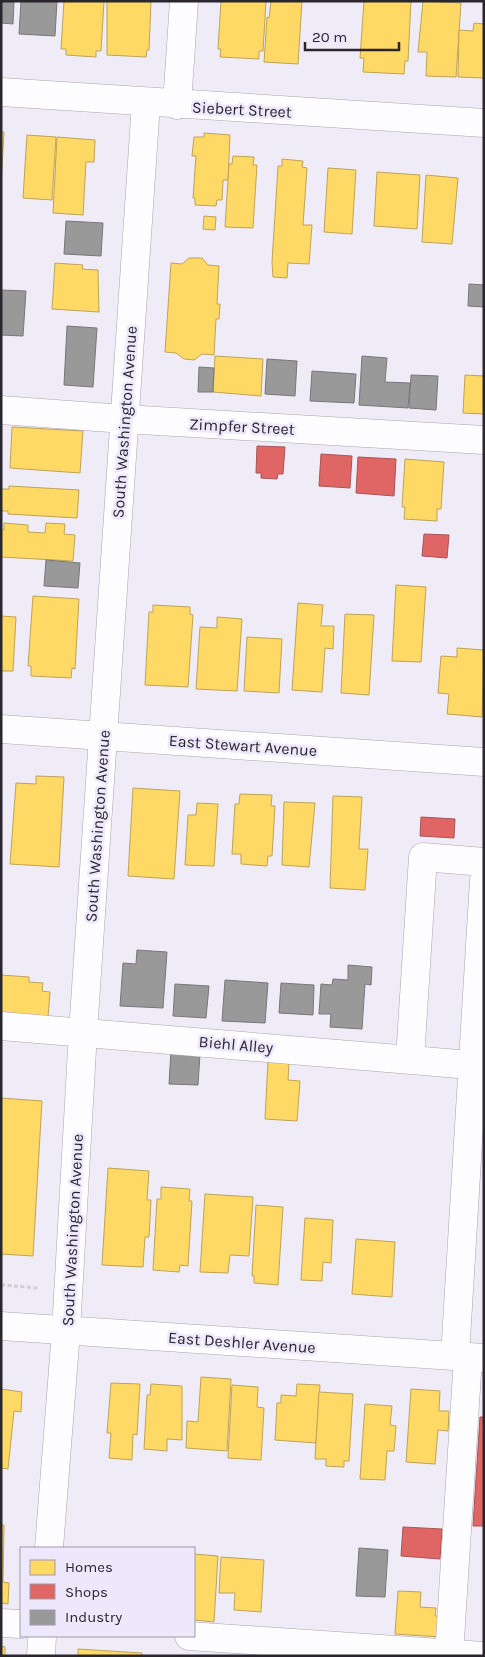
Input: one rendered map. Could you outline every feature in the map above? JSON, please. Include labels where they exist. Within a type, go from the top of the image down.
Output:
[{"type":"street","points":[[177,105],[184,1]]},
{"type":"street","name":"Siebert Street","points":[[1,92],[177,105],[484,123]]},
{"type":"street","name":"South Washington Avenue","points":[[49,1547],[66,1331],[83,1032],[146,103]]},
{"type":"street","name":"Zimpfer Street","points":[[1,410],[124,420],[484,440]]},
{"type":"street","name":"East Stewart Avenue","points":[[1,729],[484,762]]},
{"type":"street","points":[[410,1059],[423,857],[484,862]]},
{"type":"street","points":[[449,1655],[469,1357],[471,1065],[484,880]]},
{"type":"street","name":"Biehl Alley","points":[[1,1026],[471,1065]]},
{"type":"street","name":"East Deshler Avenue","points":[[1,1326],[469,1357]]},
{"type":"street","points":[[1,1623],[20,1624]]},
{"type":"street","points":[[195,1636],[484,1656]]},
{"type":"street","points":[[41,1656],[42,1637]]},
{"type":"path","points":[[1,1285],[68,1289]]},
{"type":"building: Homes","points":[[64,1],[104,1],[101,51],[96,51],[96,57],[66,55],[66,49],[61,49]]},
{"type":"building: Homes","points":[[107,1],[151,1],[149,50],[147,50],[146,57],[107,55]]},
{"type":"building: Homes","points":[[221,1],[266,1],[263,51],[259,51],[259,59],[220,57],[221,49],[218,49]]},
{"type":"building: Homes","points":[[271,1],[302,1],[298,64],[264,62],[267,17],[269,18]]},
{"type":"building: Homes","points":[[364,1],[411,1],[408,61],[405,61],[404,74],[363,72],[364,58],[360,58]]},
{"type":"building: Homes","points":[[423,1],[461,3],[456,77],[426,76],[427,52],[418,52]]},
{"type":"building: Homes","points":[[474,23],[484,24],[484,78],[458,77],[459,30],[473,31]]},
{"type":"building: Homes","points":[[1,132],[4,132],[1,185]]},
{"type":"building: Homes","points":[[204,133],[230,135],[228,180],[223,180],[222,200],[217,200],[216,206],[195,205],[195,198],[193,198],[196,156],[192,156],[194,137],[204,137]]},
{"type":"building: Homes","points":[[27,135],[56,137],[52,200],[23,198]]},
{"type":"building: Homes","points":[[57,137],[95,140],[94,162],[86,162],[83,215],[53,213]]},
{"type":"building: Homes","points":[[233,156],[254,157],[253,165],[257,165],[253,228],[225,227],[229,164],[232,164]]},
{"type":"building: Homes","points":[[282,159],[303,161],[302,167],[307,168],[303,225],[312,225],[309,264],[288,263],[287,278],[273,277],[272,262],[278,166],[282,166]]},
{"type":"building: Homes","points":[[328,168],[356,170],[352,234],[324,232]]},
{"type":"building: Homes","points":[[377,172],[420,175],[417,229],[374,226]]},
{"type":"building: Homes","points":[[426,175],[458,178],[452,244],[422,242]]},
{"type":"building: Homes","points":[[204,216],[216,217],[215,230],[203,229]]},
{"type":"building: Homes","points":[[189,258],[202,258],[208,265],[219,266],[217,304],[220,304],[219,319],[216,319],[214,355],[202,354],[194,360],[184,359],[176,353],[165,352],[171,263],[182,264]]},
{"type":"building: Homes","points":[[55,263],[83,265],[82,269],[98,270],[99,312],[52,309]]},
{"type":"building: Homes","points":[[215,356],[263,359],[261,396],[213,392]]},
{"type":"building: Homes","points":[[465,375],[484,376],[484,414],[463,413]]},
{"type":"building: Homes","points":[[12,427],[83,431],[80,473],[10,468]]},
{"type":"building: Homes","points":[[405,459],[444,462],[441,509],[437,509],[437,521],[404,519],[405,507],[402,507]]},
{"type":"building: Homes","points":[[9,486],[79,490],[77,518],[8,514],[8,511],[1,511],[1,489],[9,489]]},
{"type":"building: Homes","points":[[4,523],[28,525],[28,532],[45,533],[46,523],[65,524],[64,534],[75,535],[73,561],[1,557],[1,530],[4,530]]},
{"type":"building: Homes","points":[[396,585],[426,587],[421,662],[392,661]]},
{"type":"building: Homes","points":[[33,596],[79,599],[75,669],[72,668],[71,678],[31,676],[31,666],[28,666]]},
{"type":"building: Homes","points":[[298,603],[323,605],[321,626],[334,626],[333,649],[325,648],[322,692],[292,690]]},
{"type":"building: Homes","points":[[153,605],[190,607],[190,614],[193,615],[188,687],[145,685],[149,612],[153,612]]},
{"type":"building: Homes","points":[[345,614],[374,615],[369,695],[341,693]]},
{"type":"building: Homes","points":[[1,616],[16,617],[13,671],[1,671]]},
{"type":"building: Homes","points":[[217,617],[242,619],[237,691],[196,689],[200,627],[217,628]]},
{"type":"building: Homes","points":[[247,637],[282,639],[279,693],[244,691]]},
{"type":"building: Homes","points":[[457,648],[484,650],[482,717],[447,714],[449,694],[438,693],[441,656],[457,657]]},
{"type":"building: Homes","points":[[36,776],[64,777],[59,867],[10,864],[16,783],[36,784]]},
{"type":"building: Homes","points":[[133,788],[180,791],[174,879],[128,876]]},
{"type":"building: Homes","points":[[240,794],[272,795],[271,806],[275,806],[272,856],[268,856],[267,866],[241,864],[241,854],[232,854],[235,804],[239,804]]},
{"type":"building: Homes","points":[[333,796],[362,797],[359,849],[368,849],[365,890],[330,888]]},
{"type":"building: Homes","points":[[284,802],[315,803],[309,867],[282,865]]},
{"type":"building: Homes","points":[[197,803],[218,804],[214,866],[185,865],[188,815],[196,815]]},
{"type":"building: Homes","points":[[1,975],[29,977],[29,982],[43,983],[42,991],[50,992],[48,1017],[1,1014]]},
{"type":"building: Homes","points":[[268,1061],[289,1062],[288,1080],[300,1081],[297,1121],[265,1119]]},
{"type":"building: Homes","points":[[1,1098],[42,1101],[33,1256],[1,1254]]},
{"type":"building: Homes","points":[[108,1168],[149,1171],[147,1200],[151,1200],[149,1237],[145,1237],[143,1267],[102,1265]]},
{"type":"building: Homes","points":[[161,1187],[190,1189],[189,1201],[192,1201],[188,1266],[180,1265],[179,1272],[153,1270],[157,1199],[161,1199]]},
{"type":"building: Homes","points":[[205,1194],[253,1197],[249,1256],[230,1255],[228,1273],[200,1272]]},
{"type":"building: Homes","points":[[256,1205],[283,1207],[278,1285],[254,1283],[254,1276],[252,1276]]},
{"type":"building: Homes","points":[[305,1218],[333,1220],[331,1263],[323,1262],[322,1281],[301,1280]]},
{"type":"building: Homes","points":[[356,1239],[395,1242],[392,1297],[352,1294]]},
{"type":"building: Homes","points":[[201,1377],[231,1379],[227,1451],[186,1448],[187,1421],[198,1422]]},
{"type":"building: Homes","points":[[111,1383],[140,1384],[137,1435],[133,1434],[132,1460],[109,1458],[111,1433],[107,1433]]},
{"type":"building: Homes","points":[[151,1384],[182,1386],[182,1440],[167,1439],[167,1451],[144,1449],[147,1395],[150,1395]]},
{"type":"building: Homes","points":[[297,1384],[320,1385],[316,1443],[275,1440],[277,1403],[281,1403],[281,1395],[296,1396]]},
{"type":"building: Homes","points":[[232,1385],[258,1387],[257,1407],[264,1408],[261,1460],[228,1458]]},
{"type":"building: Homes","points":[[1,1389],[22,1392],[21,1412],[14,1411],[8,1469],[1,1468]]},
{"type":"building: Homes","points":[[411,1389],[440,1391],[439,1411],[449,1411],[448,1431],[438,1430],[435,1464],[406,1462]]},
{"type":"building: Homes","points":[[319,1392],[353,1394],[349,1461],[344,1461],[344,1467],[326,1466],[326,1459],[315,1459]]},
{"type":"building: Homes","points":[[365,1404],[392,1406],[390,1425],[396,1426],[394,1451],[387,1451],[385,1480],[360,1479]]},
{"type":"building: Homes","points":[[1,1525],[4,1525],[3,1582],[9,1583],[8,1604],[1,1603]]},
{"type":"building: Homes","points":[[195,1554],[218,1556],[214,1622],[195,1620]]},
{"type":"building: Homes","points":[[221,1557],[264,1560],[261,1612],[234,1610],[235,1593],[219,1593]]},
{"type":"building: Homes","points":[[398,1591],[421,1592],[420,1607],[436,1608],[435,1616],[441,1616],[440,1637],[395,1634]]},
{"type":"building: Homes","points":[[1,1646],[5,1647],[5,1656],[1,1656]]},
{"type":"building: Homes","points":[[78,1649],[142,1653],[142,1656],[78,1656]]},
{"type":"building: Shops","points":[[257,446],[285,447],[283,474],[278,474],[277,479],[261,478],[261,473],[256,473]]},
{"type":"building: Shops","points":[[321,454],[352,456],[350,488],[319,486]]},
{"type":"building: Shops","points":[[358,457],[396,459],[394,496],[356,493]]},
{"type":"building: Shops","points":[[424,534],[449,535],[447,558],[422,556]]},
{"type":"building: Shops","points":[[421,817],[455,819],[454,838],[420,836]]},
{"type":"building: Shops","points":[[480,1417],[484,1417],[484,1526],[473,1526]]},
{"type":"building: Shops","points":[[403,1527],[442,1529],[440,1559],[401,1556]]},
{"type":"building: Industry","points":[[1,1],[14,1],[13,24],[1,23]]},
{"type":"building: Industry","points":[[21,1],[57,1],[55,36],[19,34]]},
{"type":"building: Industry","points":[[66,221],[103,223],[101,256],[64,254]]},
{"type":"building: Industry","points":[[469,284],[484,285],[484,307],[468,306]]},
{"type":"building: Industry","points":[[1,290],[26,291],[23,336],[1,335]]},
{"type":"building: Industry","points":[[67,326],[97,328],[93,387],[64,385]]},
{"type":"building: Industry","points":[[362,356],[387,358],[385,382],[410,383],[408,408],[359,405]]},
{"type":"building: Industry","points":[[267,359],[297,361],[295,396],[265,394]]},
{"type":"building: Industry","points":[[199,367],[214,368],[213,392],[198,392]]},
{"type":"building: Industry","points":[[312,371],[356,374],[354,403],[310,401]]},
{"type":"building: Industry","points":[[411,375],[438,376],[436,410],[409,408]]},
{"type":"building: Industry","points":[[46,560],[80,563],[78,588],[44,586]]},
{"type":"building: Industry","points":[[137,950],[167,952],[163,1008],[120,1006],[123,963],[136,964]]},
{"type":"building: Industry","points":[[348,965],[372,967],[371,985],[365,984],[362,1029],[330,1027],[331,1014],[319,1014],[321,984],[332,985],[333,979],[348,980]]},
{"type":"building: Industry","points":[[225,980],[268,983],[265,1023],[222,1021]]},
{"type":"building: Industry","points":[[281,983],[314,985],[313,1015],[279,1013]]},
{"type":"building: Industry","points":[[175,984],[209,986],[206,1018],[173,1016]]},
{"type":"building: Industry","points":[[171,1051],[200,1054],[198,1085],[169,1084]]},
{"type":"building: Industry","points":[[359,1548],[388,1550],[385,1597],[356,1596]]}]
